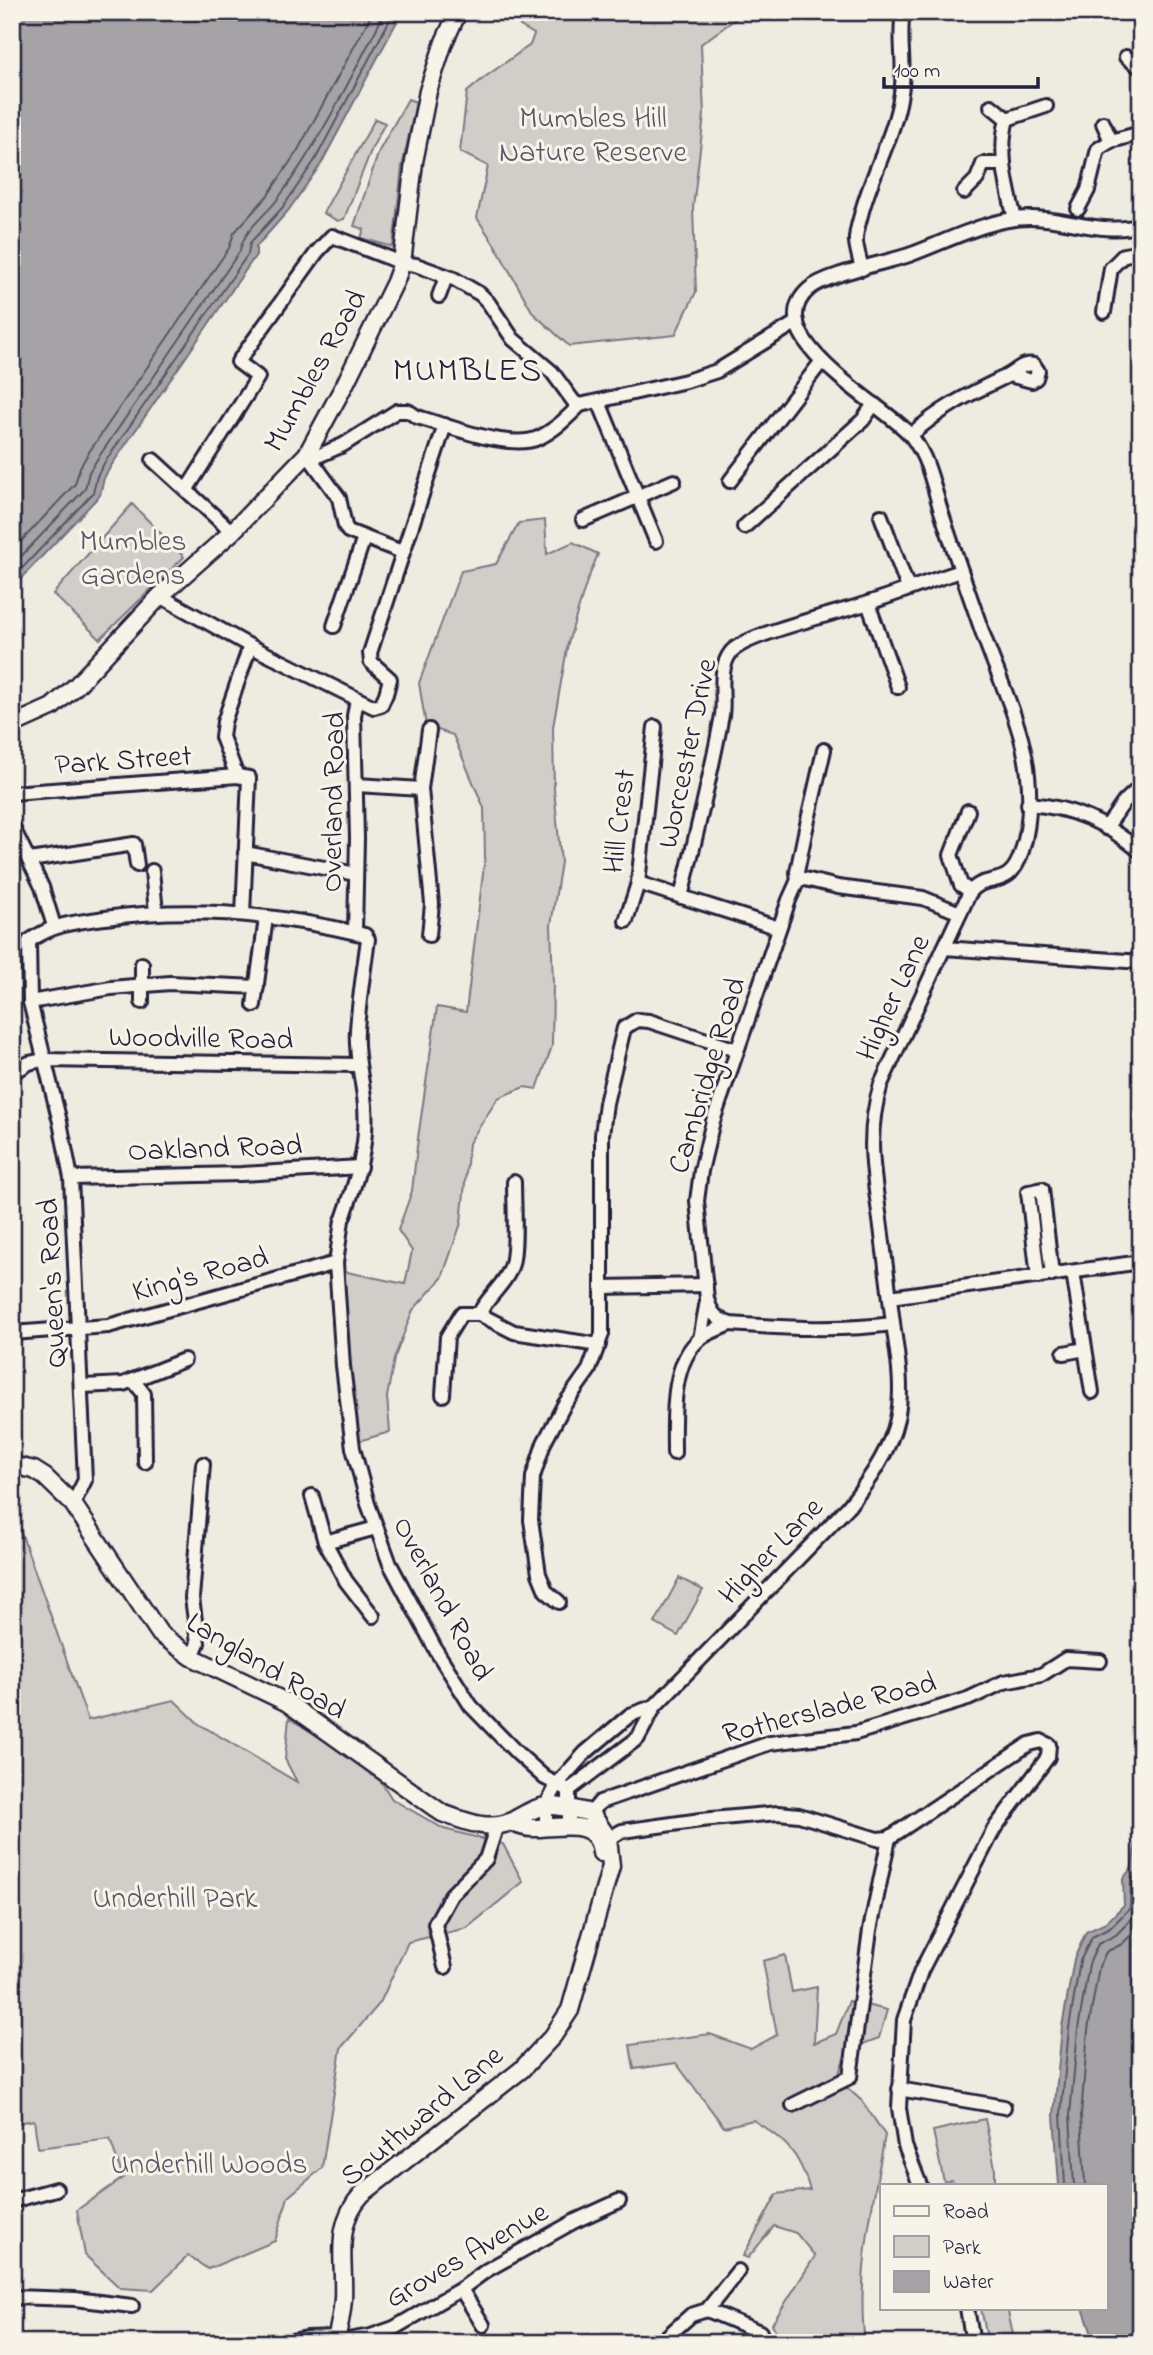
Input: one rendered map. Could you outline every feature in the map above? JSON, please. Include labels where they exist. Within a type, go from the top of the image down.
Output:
[{"type":"main road","name":"Mumbles Road","points":[[12,725],[52,707],[77,685],[160,596],[309,456],[395,282],[401,263],[414,162],[426,101],[444,42],[458,12]]},
{"type":"main road","name":"Langland Road","points":[[12,1465],[34,1470],[73,1504],[160,1634],[192,1657],[286,1702],[442,1813],[470,1824],[504,1824],[529,1828],[569,1824]]},
{"type":"main road","points":[[504,1824],[528,1811],[547,1805],[568,1808],[591,1813],[600,1838]]},
{"type":"main road","points":[[569,1824],[580,1826],[600,1838]]},
{"type":"main road","name":"Southward Lane","points":[[336,2341],[343,2299],[343,2232],[352,2206],[362,2194],[522,2070],[553,2036],[570,2010],[601,1897],[603,1874],[600,1838]]},
{"type":"street","points":[[862,269],[855,240],[869,186],[894,122],[902,92],[899,33],[903,12]]},
{"type":"street","points":[[1125,57],[1141,68]]},
{"type":"street","points":[[991,106],[1007,119]]},
{"type":"street","points":[[1007,119],[1046,106]]},
{"type":"street","points":[[1007,119],[1004,135],[1005,180],[1015,219]]},
{"type":"street","points":[[1103,123],[1111,141]]},
{"type":"street","points":[[1078,209],[1088,191],[1098,149],[1111,141],[1141,133]]},
{"type":"street","points":[[964,192],[976,179],[983,164],[1004,164]]},
{"type":"street","points":[[968,811],[951,855],[961,886],[971,891],[984,883],[1007,877],[1015,869],[1022,851],[1028,804],[1023,745],[961,571],[936,495],[931,471],[911,435],[822,361],[802,338],[797,321],[800,301],[808,290],[822,281],[908,255],[997,222],[1033,218],[1107,228],[1141,225]]},
{"type":"street","points":[[187,489],[258,377],[238,362],[317,252],[332,236],[401,263],[416,265],[480,294],[513,339],[543,362],[573,402],[580,405],[718,371],[797,321]]},
{"type":"street","points":[[1104,312],[1111,268],[1124,255],[1141,252]]},
{"type":"street","points":[[439,296],[446,277]]},
{"type":"street","points":[[730,481],[822,361]]},
{"type":"street","points":[[911,435],[952,402],[1009,375]]},
{"type":"street","points":[[599,402],[656,541]]},
{"type":"street","points":[[744,527],[770,513],[863,420],[874,404]]},
{"type":"street","points":[[402,552],[348,531],[340,498],[309,456],[343,446],[397,411],[408,411],[417,417],[506,442],[524,442],[548,433],[580,405]]},
{"type":"street","name":"Overland Road","points":[[445,425],[370,653],[371,662],[390,679],[386,694],[381,705],[374,707],[357,699],[354,716],[357,785],[355,932],[368,939],[357,1031],[358,1065],[365,1104],[366,1143],[343,1218],[336,1264],[343,1366],[353,1447],[361,1483],[390,1564],[407,1597],[471,1706],[526,1762],[545,1778],[564,1787]]},
{"type":"street","points":[[153,460],[232,531]]},
{"type":"street","points":[[583,520],[674,481]]},
{"type":"street","points":[[881,516],[908,588]]},
{"type":"street","points":[[334,626],[364,538]]},
{"type":"street","name":"Worcester Drive","points":[[681,897],[715,754],[723,709],[724,666],[731,653],[744,642],[961,571]]},
{"type":"street","points":[[160,596],[250,646],[357,699]]},
{"type":"street","points":[[868,603],[898,687]]},
{"type":"street","points":[[243,914],[249,778],[237,776],[222,737],[224,722],[250,646]]},
{"type":"street","name":"Hill Crest","points":[[626,921],[638,883],[655,727]]},
{"type":"street","points":[[429,730],[421,789],[432,904],[429,935]]},
{"type":"street","name":"Cambridge Road","points":[[708,1299],[697,1201],[701,1171],[713,1121],[797,880],[824,750]]},
{"type":"street","name":"Park Street","points":[[12,793],[237,776]]},
{"type":"street","points":[[357,785],[421,789]]},
{"type":"street","points":[[1106,828],[1124,802],[1141,786]]},
{"type":"street","points":[[1028,804],[1061,808],[1086,815],[1141,852]]},
{"type":"street","points":[[12,827],[42,887],[54,926],[156,912],[190,911],[243,914],[355,932]]},
{"type":"street","points":[[30,860],[134,844],[137,865]]},
{"type":"street","points":[[246,853],[356,874]]},
{"type":"street","points":[[152,871],[156,912]]},
{"type":"street","points":[[797,880],[805,879],[838,887],[923,898],[960,913]]},
{"type":"street","points":[[638,883],[779,928]]},
{"type":"street","name":"Higher Lane","points":[[564,1787],[638,1738],[655,1706],[848,1507],[871,1478],[897,1421],[900,1404],[899,1363],[872,1165],[873,1111],[881,1084],[971,891]]},
{"type":"street","points":[[254,1005],[266,918]]},
{"type":"street","name":"Queen's Road","points":[[54,926],[29,941],[27,950],[30,1002],[71,1178],[77,1327],[83,1386],[85,1480],[73,1504]]},
{"type":"street","points":[[944,948],[1141,962]]},
{"type":"street","points":[[142,964],[142,1002]]},
{"type":"street","points":[[30,1002],[142,985],[198,983],[257,987]]},
{"type":"street","points":[[559,1602],[546,1591],[539,1574],[531,1520],[533,1477],[537,1460],[551,1428],[589,1370],[602,1334],[602,1135],[606,1103],[624,1028],[637,1020],[649,1021],[737,1050]]},
{"type":"street","points":[[12,1073],[29,1063],[43,1060]]},
{"type":"street","name":"Woodville Road","points":[[43,1060],[358,1065]]},
{"type":"street","name":"Oakland Road","points":[[71,1178],[242,1174],[360,1167]]},
{"type":"street","points":[[478,1314],[512,1265],[514,1182]]},
{"type":"street","points":[[1038,1277],[1028,1192],[1042,1189],[1052,1275]]},
{"type":"street","points":[[890,1297],[1141,1262]]},
{"type":"street","name":"King's Road","points":[[12,1333],[108,1326],[336,1264]]},
{"type":"street","points":[[1073,1272],[1092,1392]]},
{"type":"street","points":[[602,1287],[706,1285]]},
{"type":"street","points":[[708,1299],[710,1310],[718,1320],[730,1324],[829,1329],[893,1324]]},
{"type":"street","points":[[674,1453],[676,1385],[684,1361],[700,1339],[708,1299]]},
{"type":"street","points":[[443,1395],[437,1380],[447,1337],[461,1314],[478,1314],[514,1332],[599,1345]]},
{"type":"street","points":[[700,1339],[730,1324]]},
{"type":"street","points":[[1064,1353],[1085,1349]]},
{"type":"street","points":[[83,1386],[123,1384],[184,1360]]},
{"type":"street","points":[[133,1380],[144,1394],[145,1462]]},
{"type":"street","points":[[192,1657],[198,1643],[192,1598],[203,1464]]},
{"type":"street","points":[[312,1496],[324,1542],[346,1581],[373,1616]]},
{"type":"street","points":[[324,1542],[376,1528]]},
{"type":"street","name":"Rotherslade Road","points":[[591,1813],[600,1802],[770,1743],[856,1733],[968,1699],[1004,1682],[1041,1675],[1066,1659],[1100,1661]]},
{"type":"street","name":"Higher Lane","points":[[546,1827],[547,1805],[564,1787],[585,1754],[630,1716],[655,1706]]},
{"type":"street","points":[[600,1838],[653,1826],[778,1813],[799,1815],[877,1839],[889,1838],[1028,1744],[1041,1741],[1049,1745],[1048,1757],[994,1829],[921,1971],[904,2020],[899,2108],[905,2146],[920,2184]]},
{"type":"street","points":[[564,1787],[569,1824]]},
{"type":"street","points":[[445,1968],[436,1924],[451,1895],[486,1860],[504,1824]]},
{"type":"street","points":[[793,2105],[850,2077],[870,1930],[889,1838]]},
{"type":"street","points":[[899,2089],[1004,2107]]},
{"type":"street","points":[[12,2201],[56,2189]]},
{"type":"street","name":"Groves Avenue","points":[[336,2341],[371,2336],[394,2328],[461,2289],[487,2270],[575,2221],[619,2201]]},
{"type":"street","points":[[660,2343],[691,2315],[707,2310],[737,2270]]},
{"type":"street","points":[[461,2289],[483,2325]]},
{"type":"street","points":[[12,2297],[75,2299],[132,2306]]},
{"type":"street","points":[[707,2310],[760,2332]]},
{"type":"street","points":[[967,2310],[972,2343]]},
{"type":"street","points":[[281,2343],[307,2338],[336,2341]]},
{"type":"green space","name":"Mumbles Hill Nature Reserve","points":[[529,12],[745,12],[701,44],[704,115],[693,208],[696,292],[675,335],[569,346],[533,313],[477,218],[488,166],[460,152],[467,92],[530,45],[534,34],[520,26]]},
{"type":"green space","points":[[408,99],[416,102],[402,167],[393,247],[361,238],[364,229],[354,226],[379,151]]},
{"type":"green space","points":[[375,119],[385,123],[372,148],[344,219],[338,221],[323,213]]},
{"type":"green space","name":"Mumbles Gardens","points":[[132,504],[184,557],[100,639],[53,594]]},
{"type":"green space","points":[[545,520],[547,554],[573,542],[598,554],[568,643],[553,727],[554,789],[561,862],[551,925],[552,1046],[537,1089],[524,1087],[498,1098],[469,1143],[461,1223],[442,1278],[413,1310],[394,1359],[387,1397],[390,1432],[355,1442],[342,1271],[405,1284],[412,1251],[398,1230],[412,1191],[437,1007],[466,1012],[485,857],[484,808],[453,735],[426,726],[419,683],[461,571],[496,564],[519,523]]},
{"type":"green space","name":"Underhill Park","points":[[12,1507],[88,1720],[174,1700],[199,1724],[297,1782],[285,1759],[289,1718],[375,1772],[392,1799],[444,1829],[503,1844],[523,1882],[467,1928],[408,1942],[380,2003],[341,2048],[322,2168],[288,2197],[275,2241],[208,2269],[188,2256],[153,2290],[120,2288],[85,2255],[77,2210],[123,2178],[110,2139],[38,2148],[34,2120],[12,2124]]},
{"type":"green space","points":[[679,1578],[703,1590],[678,1636],[655,1623]]},
{"type":"green space","points":[[785,1955],[792,1992],[817,1987],[814,2043],[836,2034],[849,2001],[887,2010],[879,2038],[847,2050],[837,2079],[862,2101],[885,2135],[864,2265],[865,2343],[782,2343],[772,2324],[815,2256],[796,2233],[774,2226],[748,2258],[743,2256],[777,2194],[810,2190],[801,2166],[790,2149],[753,2120],[724,2127],[676,2063],[634,2069],[630,2045],[710,2034],[751,2049],[777,2035],[763,1961]]},
{"type":"green space","points":[[985,2119],[995,2181],[984,2184],[954,2184],[952,2180],[944,2182],[933,2131]]},
{"type":"green space","points":[[981,2310],[1007,2310],[1015,2343],[988,2343]]},
{"type":"water","points":[[12,12],[402,12],[321,164],[288,211],[256,247],[256,255],[111,466],[104,478],[100,495],[12,588]]},
{"type":"water","points":[[1141,1831],[1141,2343],[1095,2343],[1084,2310],[1108,2310],[1108,2184],[1059,2184],[1054,2115],[1062,2027],[1074,1959],[1086,1932],[1106,1923],[1124,1905],[1123,1879],[1132,1867],[1135,1846]]},
{"type":"district","name":"MUMBLES","points":[[468,368]]},
{"type":"park label","name":"Underhill Woods","points":[[209,2163]]}]
